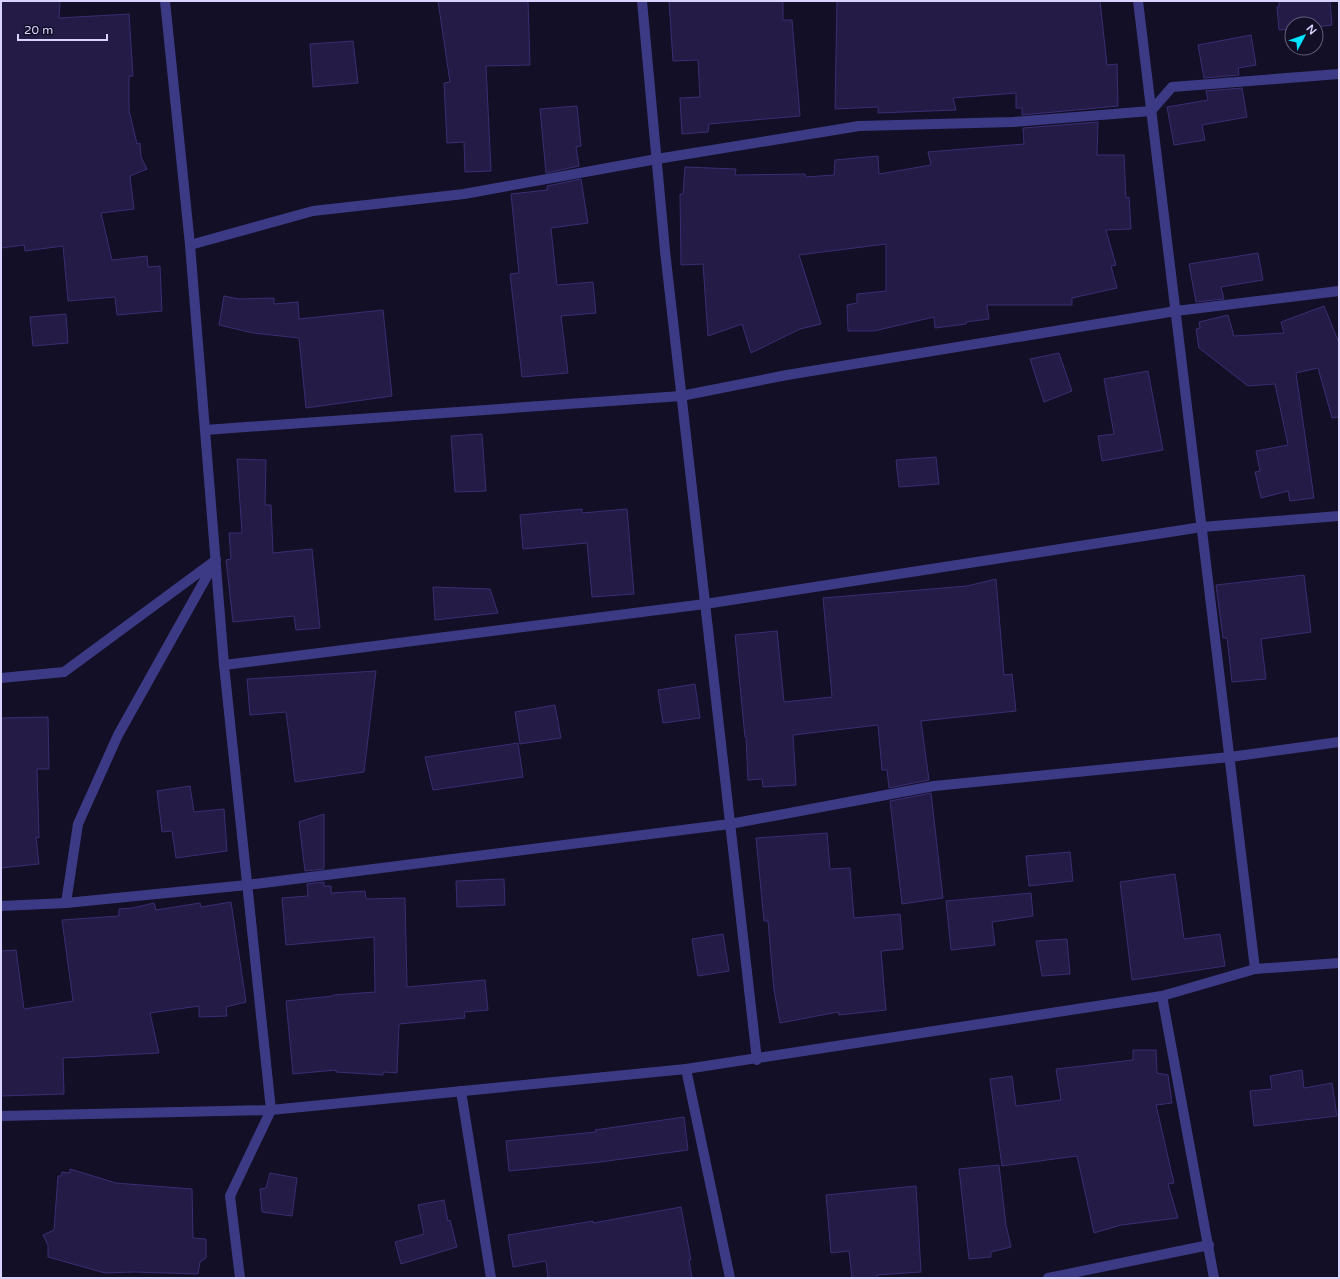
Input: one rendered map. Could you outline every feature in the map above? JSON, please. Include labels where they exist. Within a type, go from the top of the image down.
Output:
[{"type":"street","points":[[164,1],[190,246],[224,665],[271,1110],[230,1196],[240,1278]]},
{"type":"street","points":[[642,1],[682,396],[757,1060]]},
{"type":"street","points":[[1138,1],[1255,969]]},
{"type":"street","points":[[190,246],[313,211],[464,194],[657,159],[859,126],[1013,122],[1151,111],[1172,88],[1339,74]]},
{"type":"street","points":[[205,430],[682,396],[787,375],[1176,311],[1339,291]]},
{"type":"street","points":[[224,665],[706,604],[1202,527],[1339,516]]},
{"type":"street","points":[[1,678],[64,672],[216,560]]},
{"type":"street","points":[[66,903],[78,824],[118,735],[216,560]]},
{"type":"street","points":[[1,906],[66,903],[247,884],[730,824],[934,786],[1230,758],[1339,742]]},
{"type":"street","points":[[1,1116],[271,1110],[686,1069],[757,1060],[1162,996],[1255,969],[1339,963]]},
{"type":"street","points":[[1162,996],[1214,1278]]},
{"type":"street","points":[[686,1069],[730,1278]]},
{"type":"street","points":[[461,1091],[491,1278]]},
{"type":"street","points":[[1048,1278],[1209,1245]]},
{"type":"building","points":[[1,1],[60,1],[59,18],[129,14],[133,76],[129,76],[129,110],[137,144],[140,143],[141,157],[147,169],[130,176],[134,209],[101,213],[112,260],[147,256],[148,267],[160,266],[162,311],[117,315],[115,297],[68,301],[63,246],[25,251],[24,245],[1,248]]},
{"type":"building","points":[[438,1],[528,1],[530,65],[486,66],[491,171],[465,172],[464,142],[447,143],[444,83],[450,82]]},
{"type":"building","points":[[669,1],[783,1],[783,20],[792,20],[800,116],[709,124],[708,132],[682,134],[680,98],[700,97],[698,60],[673,61]]},
{"type":"building","points":[[837,1],[1100,1],[1107,65],[1117,64],[1118,106],[1022,115],[1022,108],[1016,108],[1016,93],[953,98],[956,110],[878,113],[878,107],[835,109]]},
{"type":"building","points":[[1279,1],[1330,1],[1332,25],[1324,26],[1324,16],[1284,16],[1284,30],[1279,30],[1277,7],[1279,7]]},
{"type":"building","points":[[1251,35],[1256,65],[1238,68],[1239,75],[1204,78],[1198,45]]},
{"type":"building","points":[[353,41],[358,83],[313,87],[310,44]]},
{"type":"building","points":[[1242,88],[1247,117],[1202,125],[1205,140],[1174,145],[1167,107],[1208,100],[1206,91]]},
{"type":"building","points":[[577,106],[581,146],[576,147],[579,166],[546,173],[540,109]]},
{"type":"building","points":[[1098,122],[1097,155],[1124,155],[1126,198],[1129,197],[1131,229],[1106,230],[1116,265],[1111,266],[1117,288],[1072,298],[1072,305],[987,305],[989,319],[966,322],[966,324],[935,328],[934,317],[874,331],[848,331],[847,305],[857,303],[857,294],[886,291],[886,244],[799,255],[821,324],[800,329],[751,353],[742,324],[708,336],[703,264],[681,265],[680,194],[683,194],[685,167],[736,169],[735,175],[805,174],[806,177],[834,175],[835,160],[878,156],[879,174],[931,165],[928,152],[1024,144],[1023,128]]},
{"type":"building","points":[[581,179],[588,223],[551,228],[557,285],[593,282],[596,313],[561,316],[568,373],[522,377],[510,274],[519,273],[511,194],[547,190],[547,186]]},
{"type":"building","points":[[1258,253],[1263,280],[1221,287],[1224,299],[1196,302],[1189,264]]},
{"type":"building","points":[[224,296],[239,299],[274,298],[274,304],[298,302],[299,319],[383,310],[392,396],[306,408],[299,338],[253,333],[219,325]]},
{"type":"building","points":[[1324,306],[1339,343],[1339,417],[1332,418],[1318,368],[1296,373],[1314,498],[1290,501],[1288,491],[1261,498],[1255,472],[1260,471],[1256,451],[1288,445],[1275,384],[1248,386],[1199,348],[1196,329],[1200,328],[1199,322],[1228,315],[1234,336],[1284,333],[1281,322]]},
{"type":"building","points":[[66,314],[68,343],[33,346],[30,317]]},
{"type":"building","points":[[1059,353],[1072,391],[1044,402],[1030,359]]},
{"type":"building","points":[[1148,371],[1163,450],[1102,461],[1098,436],[1114,434],[1104,379]]},
{"type":"building","points":[[482,434],[486,491],[455,492],[451,436]]},
{"type":"building","points":[[936,457],[939,484],[899,487],[896,460]]},
{"type":"building","points":[[237,459],[266,460],[265,505],[271,505],[273,553],[312,549],[320,628],[296,630],[294,616],[233,622],[226,560],[231,559],[229,533],[242,533]]},
{"type":"building","points":[[582,509],[582,513],[627,509],[634,594],[592,597],[587,543],[523,549],[520,515]]},
{"type":"building","points":[[1304,575],[1311,632],[1261,639],[1266,679],[1232,682],[1227,638],[1223,638],[1216,585]]},
{"type":"building","points":[[996,579],[1004,675],[1012,674],[1016,711],[921,721],[929,780],[889,788],[887,770],[882,770],[878,725],[793,735],[796,785],[763,787],[762,779],[748,780],[746,737],[735,635],[777,631],[784,702],[832,697],[823,598],[967,586]]},
{"type":"building","points":[[433,587],[490,589],[498,613],[435,620]]},
{"type":"building","points":[[376,671],[364,772],[295,782],[286,712],[250,715],[247,679]]},
{"type":"building","points":[[695,684],[700,718],[663,723],[658,690]]},
{"type":"building","points":[[555,705],[561,738],[520,744],[515,712]]},
{"type":"building","points":[[48,717],[49,769],[37,769],[39,838],[36,837],[39,864],[1,868],[1,718]]},
{"type":"building","points":[[518,743],[523,777],[433,790],[425,757]]},
{"type":"building","points":[[190,786],[194,812],[224,809],[227,851],[176,858],[172,831],[162,832],[157,791]]},
{"type":"building","points":[[931,793],[943,898],[902,904],[890,801]]},
{"type":"building","points":[[324,814],[324,869],[305,871],[299,822]]},
{"type":"building","points":[[827,833],[830,869],[850,868],[854,918],[900,914],[903,949],[881,951],[886,1010],[839,1015],[838,1012],[780,1023],[774,990],[768,921],[764,921],[756,838]]},
{"type":"building","points":[[1070,852],[1073,881],[1029,886],[1026,856]]},
{"type":"building","points":[[1175,874],[1184,939],[1220,934],[1225,966],[1132,980],[1120,882]]},
{"type":"building","points":[[504,879],[505,905],[457,907],[456,881]]},
{"type":"building","points":[[324,882],[324,886],[331,886],[331,893],[365,891],[366,899],[405,898],[407,987],[485,980],[488,1010],[464,1012],[465,1018],[399,1024],[397,1073],[383,1072],[383,1075],[336,1072],[336,1070],[293,1074],[286,1001],[333,995],[375,992],[374,937],[286,945],[282,898],[308,896],[307,884]]},
{"type":"building","points":[[1031,893],[1033,916],[992,922],[995,945],[951,950],[946,901]]},
{"type":"building","points":[[231,902],[246,1002],[226,1007],[227,1016],[199,1017],[199,1006],[150,1013],[159,1053],[63,1058],[64,1094],[1,1096],[1,951],[16,950],[24,1009],[73,1001],[62,920],[119,916],[119,909],[133,908],[154,903],[156,910],[200,903],[201,907]]},
{"type":"building","points":[[723,934],[729,971],[698,976],[692,939]]},
{"type":"building","points":[[1067,939],[1070,974],[1042,976],[1036,941]]},
{"type":"building","points":[[1133,1050],[1156,1050],[1157,1073],[1168,1075],[1172,1103],[1156,1105],[1174,1183],[1168,1184],[1178,1218],[1121,1225],[1094,1233],[1077,1156],[1002,1166],[990,1079],[1012,1076],[1016,1106],[1061,1100],[1056,1069],[1133,1060]]},
{"type":"building","points":[[1302,1070],[1304,1088],[1332,1083],[1337,1116],[1254,1126],[1250,1091],[1272,1089],[1270,1076]]},
{"type":"building","points":[[684,1117],[688,1150],[600,1162],[509,1171],[506,1141],[596,1132],[595,1130]]},
{"type":"building","points":[[999,1165],[1006,1225],[1011,1247],[991,1252],[991,1257],[969,1259],[959,1169]]},
{"type":"building","points":[[70,1169],[116,1183],[192,1189],[193,1238],[206,1239],[206,1258],[200,1262],[198,1274],[134,1272],[105,1273],[48,1257],[48,1245],[43,1235],[54,1230],[58,1176],[61,1176],[62,1172],[70,1173]]},
{"type":"building","points":[[270,1173],[297,1178],[292,1216],[262,1212],[260,1189],[266,1188]]},
{"type":"building","points":[[916,1186],[921,1272],[877,1275],[877,1278],[852,1278],[849,1251],[831,1253],[826,1195]]},
{"type":"building","points":[[444,1200],[448,1221],[450,1220],[457,1247],[401,1264],[395,1242],[424,1234],[418,1205]]},
{"type":"building","points":[[681,1207],[691,1260],[689,1260],[692,1278],[548,1278],[546,1261],[513,1267],[508,1235],[593,1221],[593,1223]]}]
